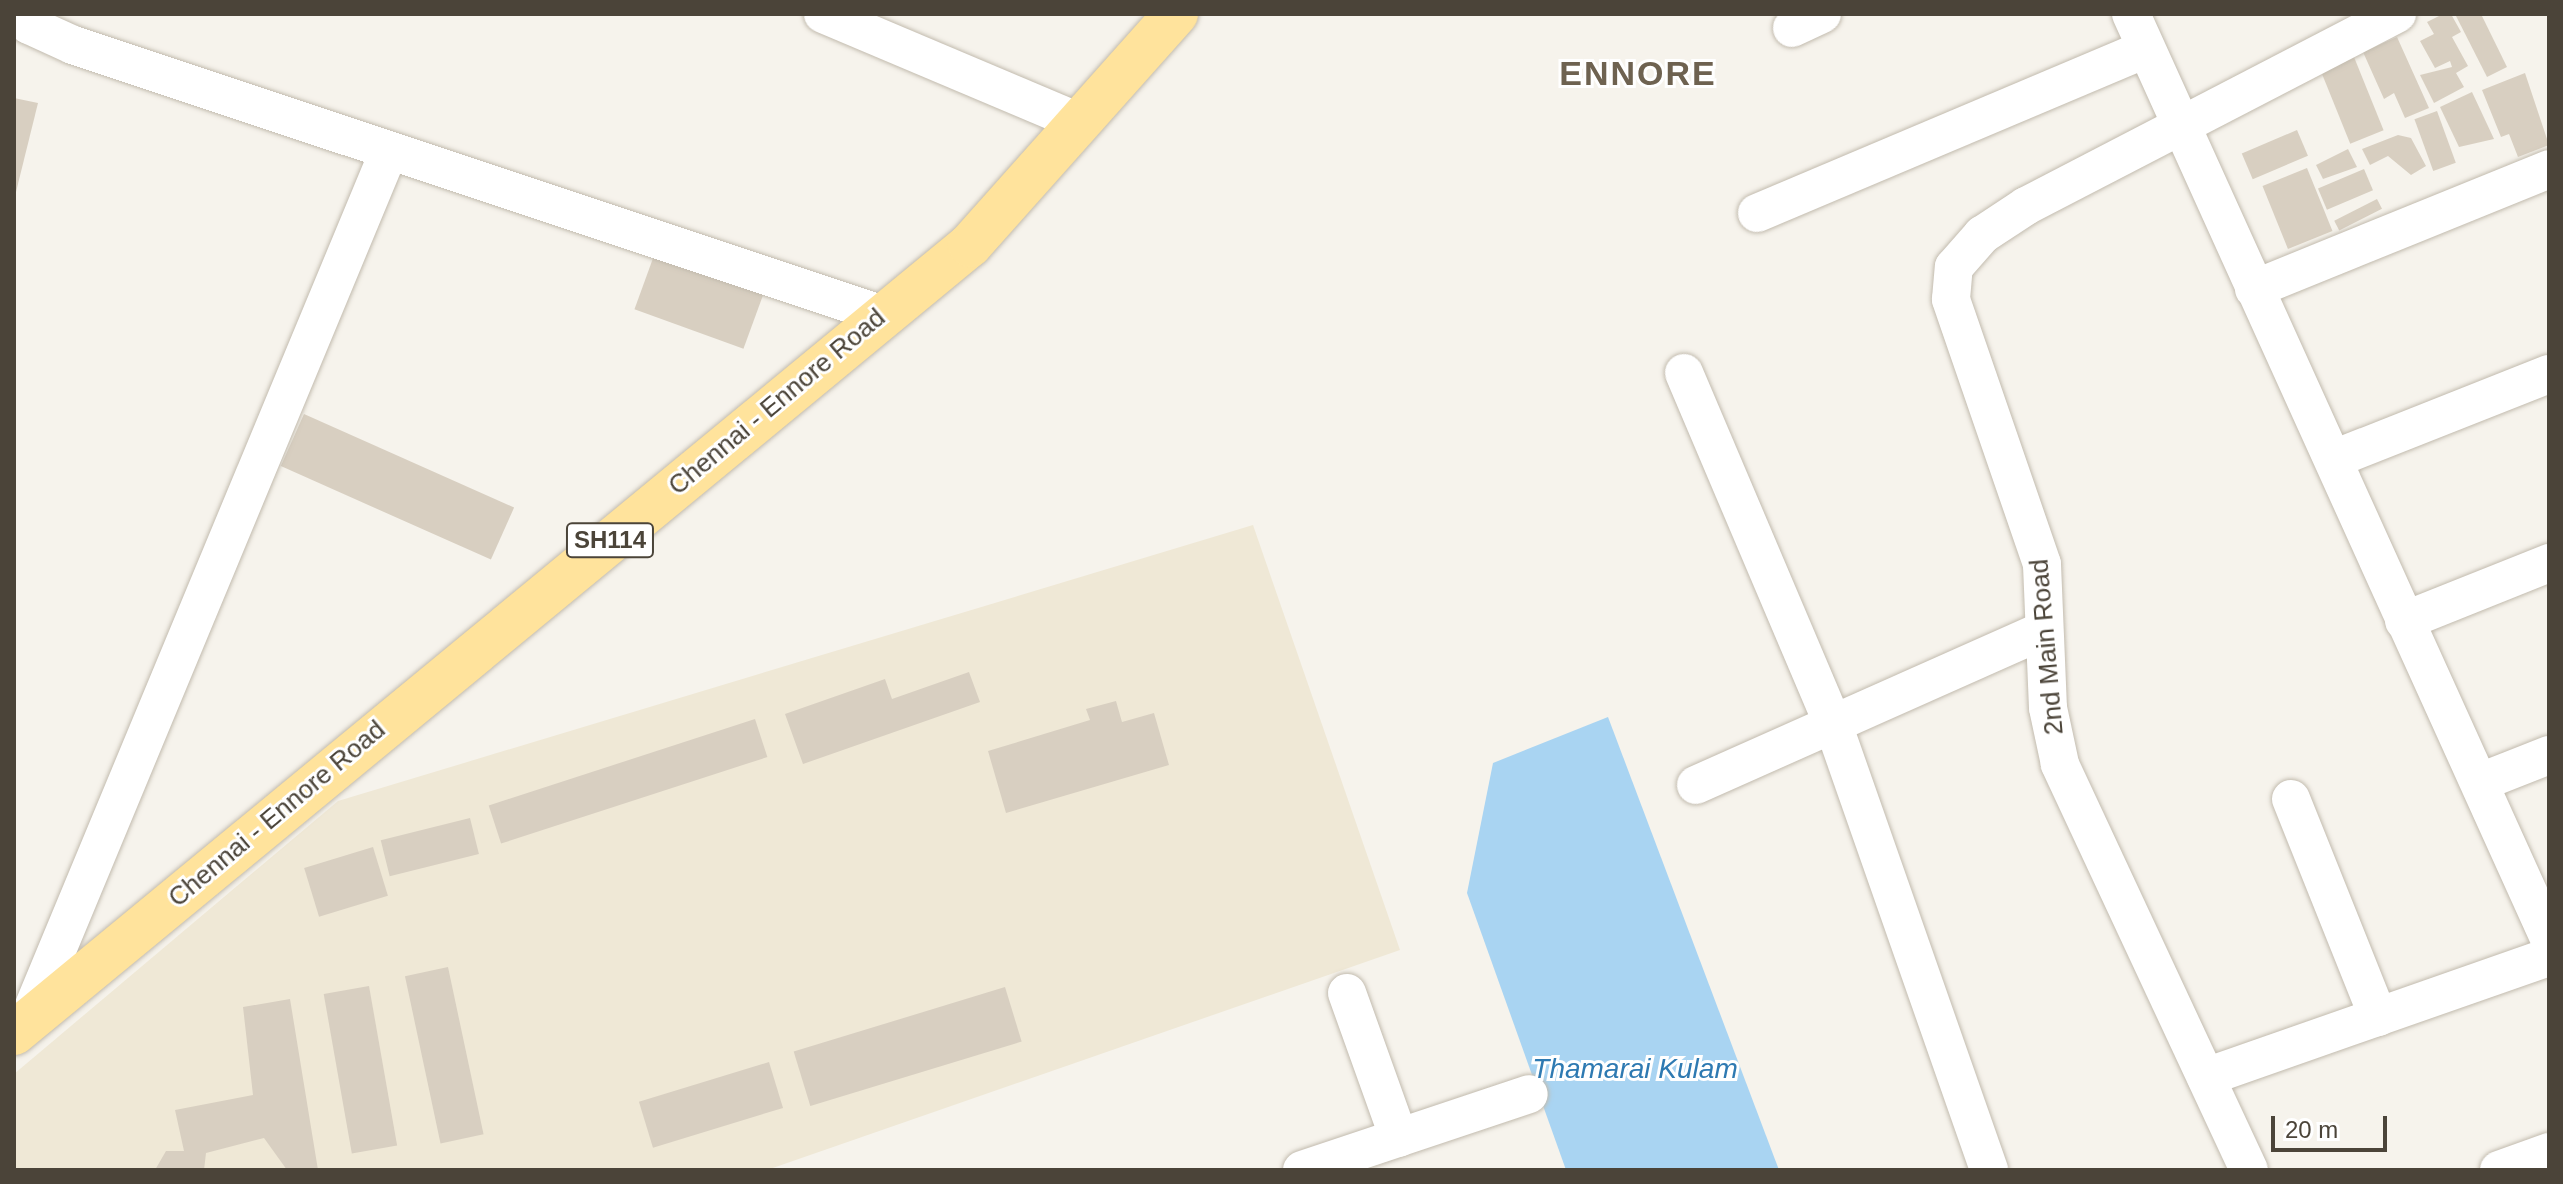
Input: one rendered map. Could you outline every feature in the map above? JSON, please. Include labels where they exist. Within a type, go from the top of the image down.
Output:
[{"type":"main road","name":"Chennai - Ennore Road","points":[[21,1027],[970,245],[1176,14]]},
{"type":"street","points":[[22,14],[29,25],[73,45],[883,315]]},
{"type":"street","points":[[823,14],[1081,123]]},
{"type":"street","points":[[2131,14],[2179,129],[2334,459],[2404,621],[2483,781],[2549,938]]},
{"type":"street","name":"2nd Main Road","points":[[2249,1170],[2060,764],[2042,631],[2042,564],[1951,299],[1954,267],[1982,235],[2026,206],[2179,129],[2335,29],[2397,14]]},
{"type":"street","points":[[1757,213],[2146,49]]},
{"type":"street","points":[[21,1027],[389,151]]},
{"type":"street","points":[[2254,289],[2549,169]]},
{"type":"street","points":[[1684,373],[1833,724],[1989,1170]]},
{"type":"street","points":[[2334,459],[2549,374]]},
{"type":"street","points":[[2404,621],[2549,563]]},
{"type":"street","points":[[1696,785],[2042,631]]},
{"type":"street","points":[[2483,781],[2549,755]]},
{"type":"street","points":[[2291,799],[2378,1017]]},
{"type":"street","points":[[2206,1077],[2549,957]]},
{"type":"street","points":[[1347,993],[1399,1138]]},
{"type":"street","points":[[1312,1168],[1529,1094]]},
{"type":"street","points":[[2499,1170],[2549,1152]]},
{"type":"shaded area","points":[[1253,525],[1400,950],[767,1170],[14,1170],[14,1074],[338,801]]},
{"type":"water","name":"Thamarai Kulam","points":[[1608,717],[1779,1170],[1566,1170],[1467,893],[1493,763]]},
{"type":"building","points":[[2443,14],[2451,14],[2461,32],[2452,37],[2468,66],[2456,73],[2464,87],[2434,103],[2420,75],[2452,67],[2450,61],[2435,68],[2420,41],[2434,34],[2427,22]]},
{"type":"building","points":[[2455,14],[2481,14],[2507,67],[2487,77]]},
{"type":"building","points":[[2397,37],[2429,108],[2405,118],[2394,93],[2384,99],[2363,52]]},
{"type":"building","points":[[2354,57],[2384,130],[2350,144],[2321,70]]},
{"type":"building","points":[[2525,73],[2549,145],[2518,157],[2509,134],[2501,137],[2482,90]]},
{"type":"building","points":[[2472,92],[2494,139],[2459,147],[2440,107]]},
{"type":"building","points":[[14,98],[38,103],[15,196],[14,196]]},
{"type":"building","points":[[2437,111],[2456,163],[2433,171],[2414,119]]},
{"type":"building","points":[[2297,130],[2308,156],[2253,179],[2242,153]]},
{"type":"building","points":[[2398,135],[2411,138],[2426,166],[2411,175],[2388,156],[2370,165],[2362,149]]},
{"type":"building","points":[[2348,149],[2357,167],[2323,179],[2316,165]]},
{"type":"building","points":[[2307,168],[2332,231],[2288,249],[2262,186]]},
{"type":"building","points":[[2364,169],[2373,190],[2327,210],[2318,189]]},
{"type":"building","points":[[2377,199],[2382,209],[2339,231],[2334,221]]},
{"type":"building","points":[[656,250],[765,290],[743,349],[634,309]]},
{"type":"building","points":[[304,414],[514,508],[491,560],[281,466]]},
{"type":"building","points":[[969,672],[980,702],[803,764],[785,714],[885,679],[892,699]]},
{"type":"building","points":[[1116,701],[1122,722],[1154,713],[1169,765],[1006,813],[988,751],[1090,720],[1086,709]]},
{"type":"building","points":[[755,719],[767,757],[501,844],[489,806]]},
{"type":"building","points":[[470,818],[479,854],[390,876],[381,840]]},
{"type":"building","points":[[373,847],[388,896],[319,917],[304,868]]},
{"type":"building","points":[[448,967],[484,1134],[441,1143],[405,976]]},
{"type":"building","points":[[369,986],[397,1146],[352,1154],[324,994]]},
{"type":"building","points":[[1005,987],[1022,1042],[810,1106],[794,1052]]},
{"type":"building","points":[[290,999],[318,1170],[287,1170],[264,1138],[206,1153],[204,1170],[155,1170],[166,1151],[184,1151],[175,1110],[253,1095],[243,1007]]},
{"type":"building","points":[[769,1062],[783,1108],[653,1148],[639,1102]]},
{"type":"district","name":"ENNORE","points":[[1638,74]]}]
